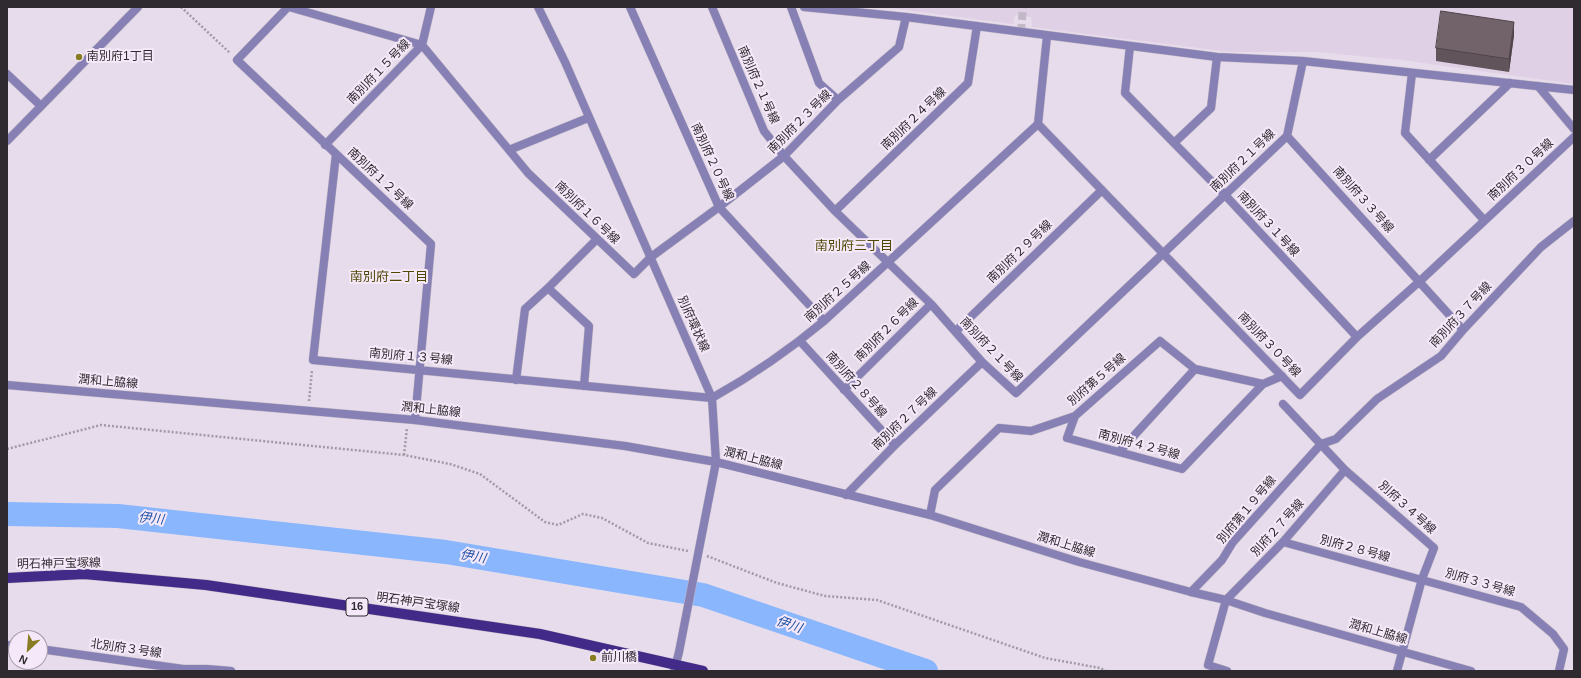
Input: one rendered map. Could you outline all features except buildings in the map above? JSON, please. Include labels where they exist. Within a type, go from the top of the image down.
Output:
[{"type":"main road","name":"明石神戸宝塚線","points":[[7,578],[84,574],[206,584],[540,634],[674,668],[703,671]]},
{"type":"street","points":[[7,142],[138,7]]},
{"type":"street","points":[[237,60],[289,7],[422,45],[509,150],[588,118]]},
{"type":"street","name":"南別府１５号線","points":[[325,145],[422,45],[432,7]]},
{"type":"street","name":"別府環状線","points":[[538,7],[565,62],[588,118],[651,257],[712,398],[716,462],[679,652],[674,668]]},
{"type":"street","name":"南別府２０号線","points":[[630,7],[719,207],[824,321]]},
{"type":"street","name":"南別府２１号線","points":[[712,7],[764,131],[784,156],[835,211],[931,304],[982,362],[1016,393],[1288,136],[1303,61]]},
{"type":"street","points":[[791,7],[819,83],[838,100]]},
{"type":"street","points":[[804,7],[906,16],[1047,36],[1217,57],[1303,61],[1574,90]]},
{"type":"street","name":"南別府２３号線","points":[[651,257],[719,207],[784,156],[838,100],[899,47],[906,16]]},
{"type":"street","name":"南別府２４号線","points":[[835,211],[968,83],[977,26]]},
{"type":"street","points":[[1038,124],[1047,36]]},
{"type":"street","name":"南別府３１号線","points":[[1130,46],[1125,93],[1225,195],[1357,337]]},
{"type":"street","points":[[1174,143],[1211,108],[1217,57]]},
{"type":"street","name":"南別府１２号線","points":[[237,60],[431,244],[421,370],[412,420]]},
{"type":"street","points":[[1412,73],[1405,133],[1484,220]]},
{"type":"street","points":[[7,74],[41,106]]},
{"type":"street","points":[[1428,160],[1510,83]]},
{"type":"street","points":[[1538,86],[1574,129]]},
{"type":"street","name":"南別府３０号線","points":[[1038,124],[1300,394],[1357,337],[1420,281],[1574,137]]},
{"type":"street","name":"南別府２５号線","points":[[712,398],[760,370],[800,341],[824,321],[1038,124]]},
{"type":"street","name":"南別府３３号線","points":[[1288,136],[1463,330]]},
{"type":"street","name":"南別府１６号線","points":[[509,150],[528,173],[634,274],[651,257]]},
{"type":"street","points":[[313,360],[336,154]]},
{"type":"street","name":"南別府２９号線","points":[[956,331],[1102,190]]},
{"type":"street","name":"南別府３７号線","points":[[1321,444],[1336,439],[1377,399],[1441,356],[1463,330],[1542,248],[1574,221]]},
{"type":"street","points":[[516,380],[525,308],[548,288],[597,239]]},
{"type":"street","points":[[548,288],[590,326],[584,386]]},
{"type":"street","name":"南別府２６号線","points":[[844,390],[931,304]]},
{"type":"street","name":"南別府２８号線","points":[[800,341],[894,446]]},
{"type":"street","name":"別府第５号線","points":[[930,515],[935,490],[999,428],[1031,431],[1075,416],[1160,341],[1195,369],[1263,384]]},
{"type":"street","name":"南別府１３号線","points":[[313,360],[712,398]]},
{"type":"street","name":"南別府２７号線","points":[[846,495],[894,446],[982,362]]},
{"type":"street","points":[[1118,452],[1195,369]]},
{"type":"street","points":[[1263,384],[1282,376]]},
{"type":"street","name":"南別府４２号線","points":[[1075,416],[1067,438],[1182,469],[1263,384]]},
{"type":"street","name":"潤和上脇線","points":[[7,385],[412,420],[625,446],[716,462],[930,515],[1079,562],[1226,600],[1266,613],[1471,671]]},
{"type":"street","points":[[1283,404],[1321,444]]},
{"type":"street","name":"別府３４号線","points":[[1321,444],[1345,470],[1434,548],[1422,579],[1397,671]]},
{"type":"street","name":"別府第１９号線","points":[[1191,592],[1222,560],[1232,542],[1321,444]]},
{"type":"street","name":"別府２７号線","points":[[1226,600],[1283,542],[1345,470]]},
{"type":"street","name":"別府２８号線","points":[[1283,542],[1422,579]]},
{"type":"street","name":"別府３３号線","points":[[1422,579],[1521,607],[1552,634],[1564,650],[1559,671]]},
{"type":"street","points":[[1226,600],[1208,665],[1227,671]]},
{"type":"street","name":"北別府３号線","points":[[48,650],[183,670],[231,671]]},
{"type":"path","points":[[181,7],[237,60]]},
{"type":"path","points":[[308,412],[313,360]]},
{"type":"path","points":[[404,455],[412,420]]},
{"type":"path","points":[[7,449],[101,425],[404,455],[450,464],[480,474],[545,522],[558,525],[582,514],[602,518],[648,543],[698,553],[777,583],[825,596],[877,600],[1045,658],[1100,668],[1106,671]]},
{"type":"shaded area","points":[[882,7],[1574,7],[1574,84],[1401,60],[1316,52],[1230,52],[1032,27],[1031,17],[1015,15],[1013,24]]},
{"type":"waterway","name":"伊川","points":[[7,514],[118,516],[446,552],[703,595],[926,671]]},
{"type":"tunnel","points":[[1021,32],[1023,7]]},
{"type":"place","name":"南別府1丁目","points":[[79,57]]},
{"type":"place","name":"前川橋","points":[[593,658]]},
{"type":"district","name":"南別府三丁目","points":[[854,246]]},
{"type":"district","name":"南別府二丁目","points":[[389,277]]}]
